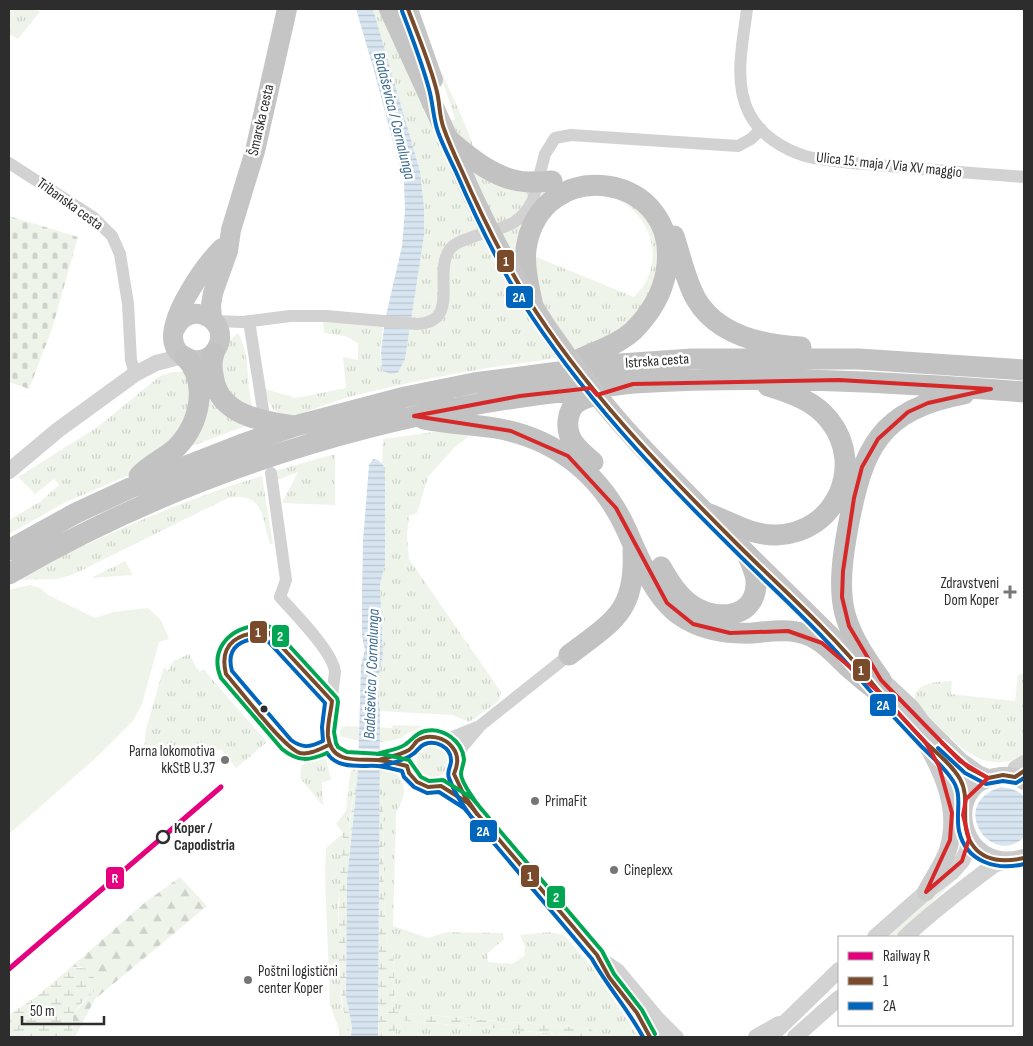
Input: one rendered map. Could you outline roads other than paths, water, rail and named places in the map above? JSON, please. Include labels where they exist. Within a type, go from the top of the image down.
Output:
[{"type":"highway","points":[[446,132],[472,159],[496,173],[520,181],[584,186],[608,185],[636,196],[656,217],[664,234],[668,251],[665,278],[659,295],[649,313],[631,332],[616,343],[574,362],[562,370]]},
{"type":"highway","points":[[551,183],[605,177],[631,185],[650,198],[667,218],[687,279],[697,301],[709,315],[734,333],[774,344],[830,348],[848,352],[859,359]]},
{"type":"highway","points":[[533,306],[526,264],[526,249],[531,230],[539,215],[550,204],[551,183]]},
{"type":"highway","points":[[216,349],[211,362],[216,388],[223,400],[252,419],[295,426]]},
{"type":"highway","points":[[130,488],[143,472],[175,448],[191,428],[199,402],[199,391],[195,373],[190,362],[184,357]]},
{"type":"highway","name":"Istrska cesta","points":[[9,550],[76,513],[130,488],[194,462],[295,426],[405,397],[474,383],[562,370],[692,359],[859,359],[1024,370]]},
{"type":"highway","points":[[706,513],[747,531],[765,535],[793,533],[822,518],[835,502],[842,488],[845,472],[845,455],[840,437],[830,420],[813,405],[793,394],[746,380]]},
{"type":"highway","name":"Istrska cesta","points":[[9,574],[42,554],[96,527],[230,471],[312,443],[414,416],[520,396],[633,384],[746,380],[839,380],[1024,392]]},
{"type":"highway","points":[[633,384],[618,391],[586,398],[576,403],[568,418],[567,426],[574,442],[604,474],[622,497],[668,581],[692,605],[710,614],[730,616],[746,607],[755,588],[753,568],[748,554]]},
{"type":"highway","points":[[881,687],[855,639],[845,613],[842,597],[845,542],[862,466],[878,438],[894,422],[908,412],[928,403],[991,389]]},
{"type":"highway","points":[[414,416],[444,423],[471,424],[511,431],[525,435],[568,456],[590,475],[616,508],[633,547],[653,583],[667,603],[679,615],[693,624],[711,630],[730,633],[788,631],[810,636],[822,643],[848,668],[881,687]]},
{"type":"highway","points":[[569,655],[613,620],[627,602],[634,572],[633,547]]},
{"type":"main road","name":"Šmarska cesta","points":[[231,230],[255,150],[287,9]]},
{"type":"main road","points":[[389,9],[480,210],[508,264],[533,306],[593,390],[642,448],[881,687],[926,743],[954,770],[962,782],[966,798],[963,815],[969,839],[979,852],[996,859],[1024,858]]},
{"type":"main road","points":[[408,9],[435,84],[446,132]]},
{"type":"main road","points":[[192,314],[231,230]]},
{"type":"main road","points":[[222,248],[211,259],[177,316],[174,331],[176,348],[184,357],[200,360],[216,349],[220,332],[213,320],[212,293],[228,251],[231,230]]},
{"type":"main road","points":[[174,331],[183,318],[192,314],[205,315],[213,320]]},
{"type":"main road","points":[[881,687],[926,718],[972,760],[984,766],[1021,771]]},
{"type":"main road","points":[[911,708],[921,722],[960,761],[978,774],[988,778]]},
{"type":"main road","points":[[926,743],[939,766],[952,813],[948,851],[926,892]]},
{"type":"main road","points":[[966,798],[976,786],[988,778],[1021,771]]},
{"type":"main road","points":[[996,859],[1024,849]]},
{"type":"street","name":"Ulica 15. maja / Via XV maggio","points":[[747,9],[740,64],[741,82],[750,114],[761,130],[776,143],[813,158],[1024,177]]},
{"type":"street","points":[[213,320],[223,323],[290,316],[326,316],[428,323],[439,315],[443,302],[445,262],[450,249],[459,242],[506,227],[519,219],[533,200],[551,183],[549,145],[554,138],[563,135],[738,146],[761,130]]},
{"type":"street","name":"Tribanska cesta","points":[[9,162],[93,217],[112,236],[120,254],[128,304],[132,360],[140,371]]},
{"type":"street","points":[[216,349],[226,335],[246,322]]},
{"type":"street","points":[[246,322],[263,410]]},
{"type":"street","points":[[9,471],[58,430],[140,371],[162,350],[174,331]]},
{"type":"street","points":[[140,371],[164,360],[184,357]]},
{"type":"street","points":[[270,473],[286,580],[280,597],[328,654],[334,665],[335,672],[328,734],[329,745],[338,755],[345,759],[379,760],[407,766]]},
{"type":"street","points":[[457,757],[460,750],[481,725],[569,655]]},
{"type":"street","points":[[445,740],[481,725]]},
{"type":"street","points":[[436,737],[445,740],[453,747],[457,757],[457,768],[454,774],[449,781],[441,786],[428,787],[417,782],[409,773],[407,766],[410,750],[416,742],[426,738],[436,737]]},
{"type":"street","points":[[379,760],[410,750]]},
{"type":"street","points":[[454,774],[468,803],[597,954],[609,977],[637,1013],[663,1037]]},
{"type":"street","points":[[441,786],[468,803]]},
{"type":"street","points":[[875,936],[962,861],[967,851],[969,839]]},
{"type":"street","points":[[906,936],[941,904],[944,896],[971,870],[996,859]]},
{"type":"street","points":[[597,954],[619,970],[659,1018],[678,1037]]},
{"type":"street","points":[[770,1037],[838,971]]},
{"type":"street","points":[[800,1034],[838,999]]},
{"type":"street","points":[[637,1013],[650,1037]]},
{"type":"street","points":[[756,1037],[789,1017]]},
{"type":"water","name":"Badaševica / Cornalunga","points":[[356,9],[373,9],[420,171],[424,207],[424,236],[405,359],[398,373],[391,374],[382,371],[381,352],[385,320],[402,246],[405,211],[404,183]]},
{"type":"water","name":"Badaševica / Cornalunga","points":[[373,459],[381,462],[385,469],[385,565],[380,584],[383,655],[377,685],[380,711],[378,1037],[351,1037],[352,1027],[346,996],[347,879],[358,773],[361,665],[365,650],[362,636],[363,541],[369,465]]},
{"type":"water","points":[[1001,787],[1019,792],[1024,796],[1024,837],[1012,845],[999,845],[988,840],[980,830],[976,819],[977,806],[985,795]]},
{"type":"rail line","name":"R","points":[[9,969],[221,787]]},
{"type":"place","name":"Zdravstveni Dom Koper","points":[[1010,592]]},
{"type":"place","name":"Parna lokomotiva kkStB U.37","points":[[225,760]]},
{"type":"place","name":"PrimaFit","points":[[535,801]]},
{"type":"place","name":"Koper / Capodistria","points":[[163,837]]},
{"type":"place","name":"Cineplexx","points":[[614,870]]},
{"type":"place","name":"Poštni logistični center Koper","points":[[248,980]]}]
